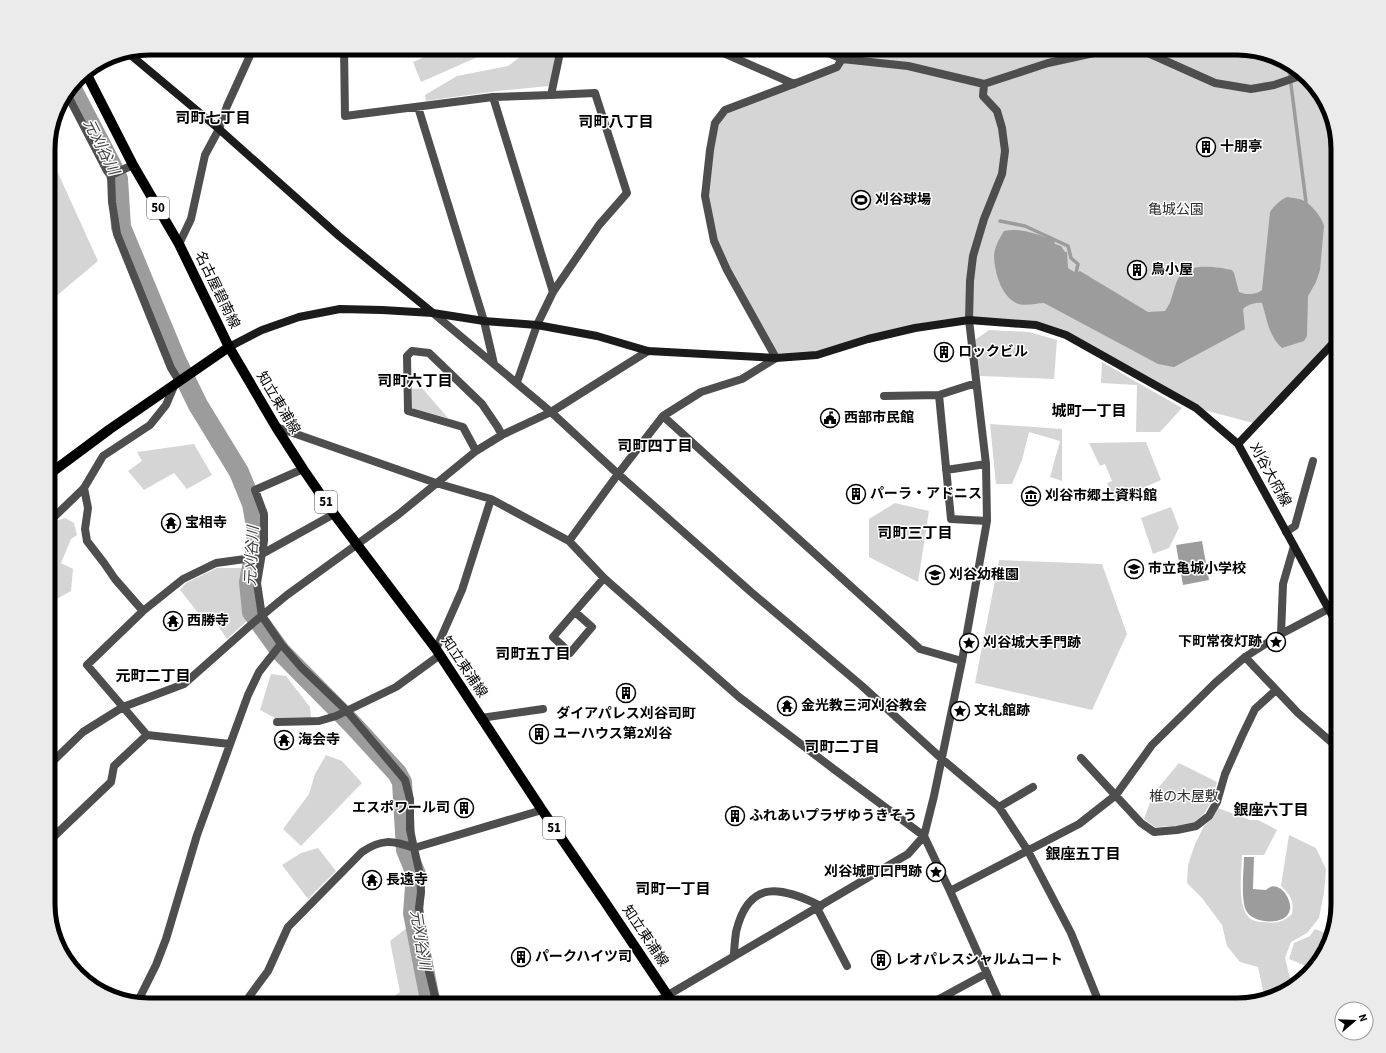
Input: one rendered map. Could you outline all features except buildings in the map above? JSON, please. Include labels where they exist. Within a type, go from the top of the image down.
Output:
[{"type":"main road","name":"名古屋碧南線","points":[[55,470],[178,381],[229,347],[179,244],[133,165],[88,77]]},
{"type":"main road","name":"知立東浦線","points":[[229,347],[276,427],[303,469],[334,514],[438,652],[667,996]]},
{"type":"street","points":[[179,244],[191,219],[205,155],[219,129],[227,106],[251,55]]},
{"type":"street","points":[[344,55],[345,116],[493,97],[595,93],[627,193],[599,225],[553,292],[537,325],[516,382]]},
{"type":"street","points":[[551,95],[560,55]]},
{"type":"street","points":[[728,55],[794,84]]},
{"type":"street","points":[[833,55],[842,59],[908,66],[984,84],[1048,63],[1085,55]]},
{"type":"street","points":[[1152,55],[1215,83],[1251,89],[1274,85],[1297,77]]},
{"type":"street","points":[[133,57],[219,129],[339,236],[551,412],[618,474],[751,592],[862,686],[999,807],[1028,851],[1072,933],[1097,998]]},
{"type":"street","points":[[776,358],[749,312],[714,241],[705,196],[710,150],[715,122],[725,110],[837,66],[842,59]]},
{"type":"street","points":[[663,998],[908,854],[924,836],[962,661],[987,521],[986,464],[970,320],[970,281],[973,256],[984,219],[1002,174],[1005,151],[1002,128],[997,111],[983,96],[984,84]]},
{"type":"street","points":[[493,97],[553,292]]},
{"type":"street","points":[[69,100],[107,171],[112,175]]},
{"type":"street","points":[[418,107],[484,321],[494,364]]},
{"type":"street","points":[[112,175],[133,165]]},
{"type":"street","points":[[55,517],[84,488],[103,456],[150,425],[166,405],[178,381],[171,368],[117,234],[112,202],[112,175]]},
{"type":"street","points":[[229,347],[262,330],[300,317],[340,310],[382,310],[433,313],[484,321],[537,325],[597,336],[648,351],[776,358],[817,355],[868,339],[915,328],[970,320],[1036,325],[1066,335],[1196,408],[1238,444]]},
{"type":"street","name":"刈谷大府線","points":[[1331,345],[1238,444],[1331,613]]},
{"type":"street","points":[[476,451],[463,427],[408,411],[407,356],[412,351],[429,353],[482,404],[498,426],[502,435]]},
{"type":"street","points":[[55,759],[83,732],[123,707],[184,684],[287,595],[398,514],[476,451],[502,435],[551,412],[648,351]]},
{"type":"street","points":[[569,541],[663,416],[701,392],[742,379],[776,358]]},
{"type":"street","points":[[884,396],[938,395],[976,383]]},
{"type":"street","points":[[938,395],[951,519],[987,521]]},
{"type":"street","points":[[663,416],[920,649],[962,661]]},
{"type":"street","points":[[276,427],[436,483],[491,499],[569,541],[604,578],[739,697],[834,770],[924,836],[998,998]]},
{"type":"street","points":[[1286,532],[1295,526],[1313,461]]},
{"type":"street","points":[[946,470],[986,464]]},
{"type":"street","points":[[303,469],[256,490],[264,514],[264,541],[258,583],[262,616],[280,644],[346,711],[405,780],[410,798],[410,830],[420,875],[421,892],[419,908],[428,967],[435,998]]},
{"type":"street","points":[[84,488],[88,508],[85,530],[87,541],[115,579],[142,611]]},
{"type":"street","points":[[277,722],[319,721],[336,716],[396,687],[438,652],[462,590],[491,499]]},
{"type":"street","points":[[230,744],[147,735],[87,665],[142,611],[183,579],[216,563],[245,559],[261,554],[334,514]]},
{"type":"street","points":[[1281,634],[1283,584],[1294,546]]},
{"type":"street","points":[[575,612],[592,627],[570,653],[553,637],[604,578]]},
{"type":"street","points":[[950,891],[1079,824],[1116,795],[1152,745],[1215,683],[1244,657],[1281,634],[1329,609]]},
{"type":"street","points":[[141,997],[166,938],[196,835],[248,695],[259,672],[280,644]]},
{"type":"street","points":[[1244,657],[1298,714],[1331,742]]},
{"type":"street","points":[[1081,758],[1141,823],[1154,832],[1177,830],[1196,826],[1209,816],[1216,802],[1225,774],[1255,709],[1276,690]]},
{"type":"street","points":[[481,718],[543,709]]},
{"type":"street","points":[[55,835],[111,782],[114,766],[147,735]]},
{"type":"street","points":[[999,807],[1033,787]]},
{"type":"street","points":[[248,998],[268,971],[288,927],[362,852],[374,844],[397,842],[413,848],[542,810]]},
{"type":"street","points":[[734,956],[738,925],[743,911],[752,898],[765,891],[785,892],[803,897],[819,907],[848,966]]},
{"type":"street","points":[[941,998],[987,973]]},
{"type":"green space","points":[[429,55],[482,55],[421,82],[413,62]]},
{"type":"green space","points":[[522,55],[556,55],[549,86],[497,91],[426,101],[425,95],[457,76],[508,66]]},
{"type":"green space","name":"亀城公園","points":[[833,55],[1237,55],[1261,58],[1284,68],[1294,74],[1312,92],[1326,119],[1329,131],[1331,143],[1331,348],[1257,424],[1196,408],[1096,352],[1036,325],[969,320],[915,328],[817,355],[776,358],[714,241],[705,196],[715,123],[725,110],[837,66],[841,59]]},
{"type":"green space","points":[[55,166],[98,261],[55,297]]},
{"type":"green space","points":[[989,330],[1029,332],[1057,340],[1054,379],[980,376],[975,340]]},
{"type":"green space","points":[[1102,362],[1182,408],[1160,432],[1136,432],[1137,385],[1101,383]]},
{"type":"green space","points":[[422,388],[448,418],[412,408],[412,389]]},
{"type":"green space","points":[[990,424],[1062,429],[1062,481],[1050,477],[1060,441],[1029,432],[1022,460],[1012,484],[996,484]]},
{"type":"green space","points":[[1146,442],[1161,480],[1115,500],[1107,483],[1112,481],[1105,464],[1100,466],[1089,443]]},
{"type":"green space","points":[[194,444],[212,475],[187,489],[174,473],[144,490],[128,471],[142,461],[137,452]]},
{"type":"green space","points":[[895,503],[929,511],[918,582],[869,557],[869,519]]},
{"type":"green space","points":[[1171,507],[1179,528],[1169,548],[1153,554],[1141,518]]},
{"type":"green space","points":[[65,518],[74,523],[77,535],[71,539],[61,563],[73,569],[71,591],[55,600],[55,521]]},
{"type":"green space","points":[[999,560],[1102,564],[1127,634],[1092,710],[975,683]]},
{"type":"green space","points":[[217,568],[245,568],[241,597],[247,621],[227,639],[210,614],[203,619],[180,590],[186,583]]},
{"type":"green space","points":[[271,674],[286,676],[310,707],[311,717],[275,718],[260,710]]},
{"type":"green space","points":[[326,755],[342,761],[362,783],[301,846],[283,829],[309,794],[315,774]]},
{"type":"green space","name":"椎の木屋敷","points":[[1179,763],[1217,782],[1212,800],[1204,814],[1194,822],[1176,826],[1155,827],[1144,819],[1153,794]]},
{"type":"green space","points":[[1218,808],[1250,820],[1258,820],[1277,830],[1264,855],[1242,855],[1242,902],[1249,917],[1255,921],[1268,923],[1282,921],[1292,914],[1293,905],[1291,898],[1281,886],[1289,835],[1316,848],[1326,869],[1324,893],[1319,918],[1307,933],[1291,942],[1285,958],[1291,981],[1267,993],[1264,994],[1258,967],[1240,962],[1227,946],[1222,925],[1202,898],[1187,883],[1188,865],[1195,844],[1204,826],[1212,819]]},
{"type":"green space","points":[[318,848],[336,871],[308,899],[282,865],[301,853]]},
{"type":"green space","points":[[408,927],[422,998],[391,998],[400,992],[390,941]]},
{"type":"green space","points":[[1315,929],[1326,933],[1312,961],[1307,966],[1289,959],[1294,943],[1310,936]]},
{"type":"shaded area","points":[[1287,197],[1296,198],[1309,204],[1319,216],[1324,226],[1320,270],[1316,282],[1308,296],[1307,336],[1304,341],[1282,348],[1271,333],[1262,303],[1257,303],[1249,305],[1243,309],[1245,329],[1174,367],[1158,364],[1044,303],[1026,305],[1016,303],[1006,295],[997,276],[994,257],[997,244],[1004,231],[1017,230],[1029,232],[1054,240],[1055,244],[1061,246],[1065,252],[1067,252],[1068,268],[1076,273],[1080,271],[1148,312],[1165,311],[1170,303],[1179,277],[1189,269],[1196,267],[1211,267],[1232,270],[1239,292],[1254,294],[1262,290],[1270,212],[1277,203]]},
{"type":"shaded area","points":[[1202,541],[1209,580],[1183,585],[1176,545]]},
{"type":"shaded area","points":[[1244,857],[1254,857],[1253,889],[1266,890],[1275,886],[1279,888],[1289,900],[1290,909],[1288,915],[1277,921],[1263,921],[1256,919],[1247,912],[1243,893]]},
{"type":"waterway","points":[[1289,71],[1306,202]]},
{"type":"waterway","name":"元刈谷川","points":[[74,92],[118,179],[121,227],[177,362],[198,405],[239,472],[252,504],[257,532],[256,548],[249,582],[252,612],[281,652],[353,725],[397,773],[402,782],[406,850],[416,874],[413,913],[430,998]]},
{"type":"waterway","points":[[1000,221],[1025,226],[1068,246],[1071,258],[1078,264],[1076,273]]},
{"type":"place","name":"十朋亭","points":[[1206,147]]},
{"type":"place","name":"刈谷球場","points":[[861,200]]},
{"type":"place","name":"鳥小屋","points":[[1137,270]]},
{"type":"place","name":"ロックビル","points":[[944,352]]},
{"type":"place","name":"西部市民館","points":[[830,418]]},
{"type":"place","name":"パーラ・アドニス","points":[[856,494]]},
{"type":"place","name":"刈谷市郷土資料館","points":[[1031,496]]},
{"type":"place","name":"宝相寺","points":[[171,523]]},
{"type":"place","name":"市立亀城小学校","points":[[1134,569]]},
{"type":"place","name":"刈谷幼稚園","points":[[935,575]]},
{"type":"place","name":"西勝寺","points":[[173,621]]},
{"type":"place","name":"下町常夜灯跡","points":[[1276,642]]},
{"type":"place","name":"刈谷城大手門跡","points":[[969,643]]},
{"type":"place","name":"ダイアパレス刈谷司町","points":[[626,693]]},
{"type":"place","name":"金光教三河刈谷教会","points":[[787,706]]},
{"type":"place","name":"文礼館跡","points":[[960,711]]},
{"type":"place","name":"ユーハウス第2刈谷","points":[[539,734]]},
{"type":"place","name":"海会寺","points":[[284,740]]},
{"type":"place","name":"エスポワール司","points":[[464,808]]},
{"type":"place","name":"ふれあいプラザゆうきそう","points":[[735,816]]},
{"type":"place","name":"刈谷城町口門跡","points":[[936,872]]},
{"type":"place","name":"長遠寺","points":[[372,880]]},
{"type":"place","name":"パークハイツ司","points":[[521,957]]},
{"type":"place","name":"レオパレスシャルムコート","points":[[881,960]]},
{"type":"district","name":"司町七丁目","points":[[213,118]]},
{"type":"district","name":"司町八丁目","points":[[616,122]]},
{"type":"district","name":"司町六丁目","points":[[415,381]]},
{"type":"district","name":"城町一丁目","points":[[1089,411]]},
{"type":"district","name":"司町四丁目","points":[[655,446]]},
{"type":"district","name":"司町三丁目","points":[[915,533]]},
{"type":"district","name":"司町五丁目","points":[[533,654]]},
{"type":"district","name":"元町二丁目","points":[[153,676]]},
{"type":"district","name":"司町二丁目","points":[[842,747]]},
{"type":"district","name":"銀座六丁目","points":[[1271,810]]},
{"type":"district","name":"銀座五丁目","points":[[1083,854]]},
{"type":"district","name":"司町一丁目","points":[[673,889]]}]
